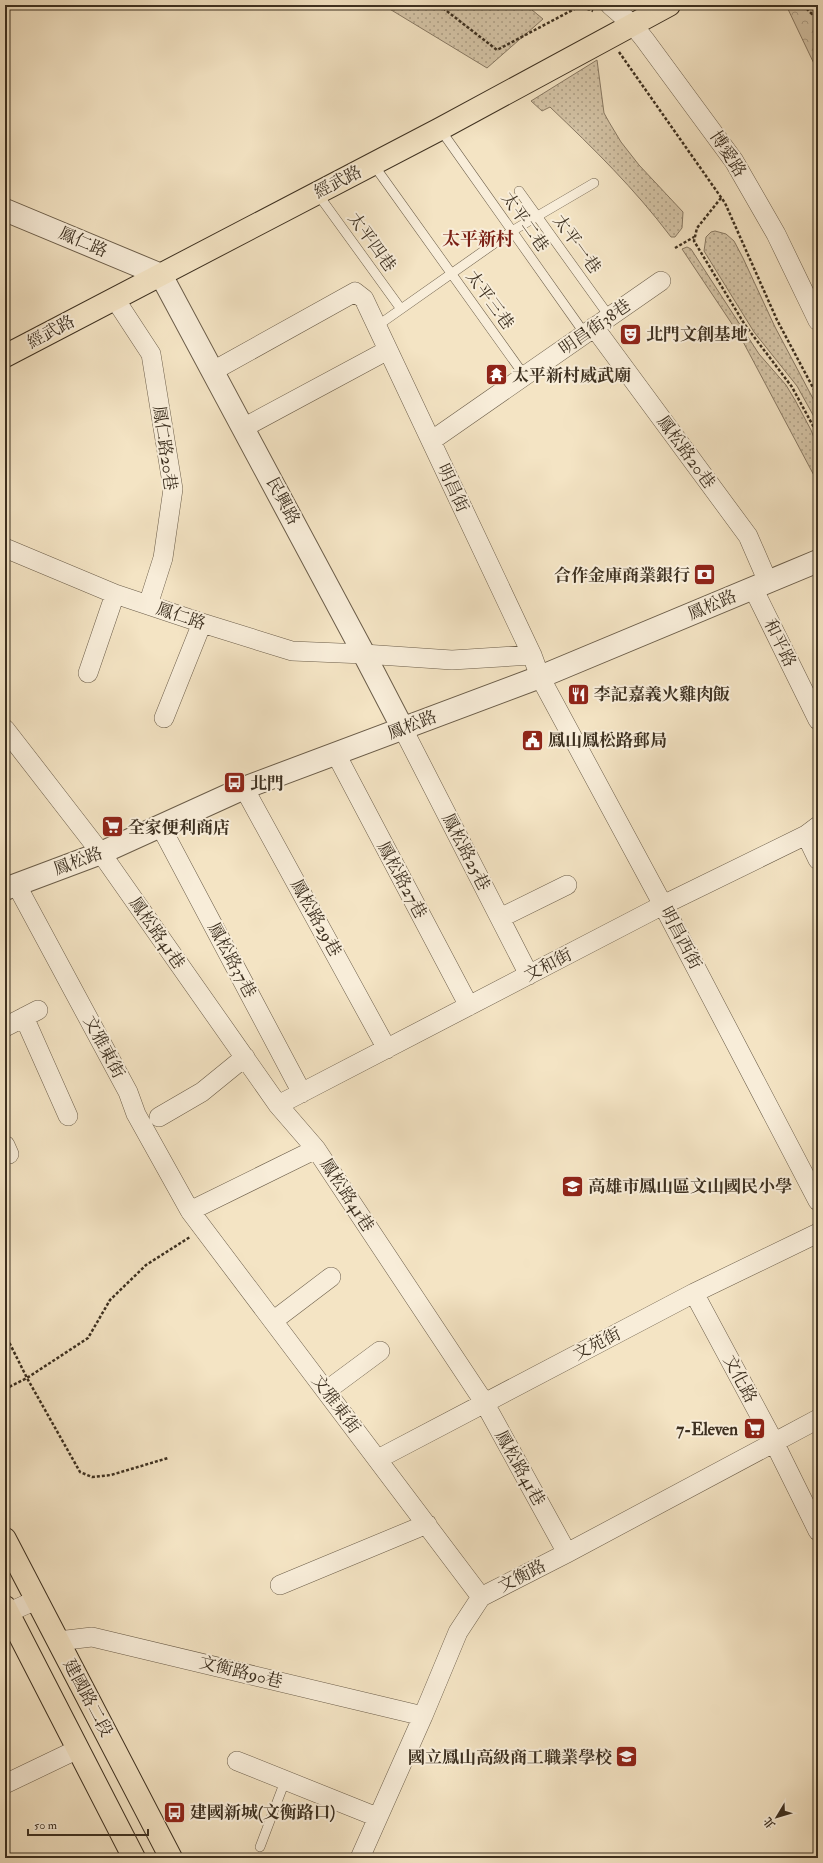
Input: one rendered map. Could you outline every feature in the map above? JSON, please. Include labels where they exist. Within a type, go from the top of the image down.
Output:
[{"type":"main road","name":"經武路","points":[[5,356],[440,130],[670,5]]},
{"type":"main road","name":"建國路二段","points":[[5,1539],[171,1858]]},
{"type":"main road","name":"建國路二段","points":[[6,1612],[134,1858]]},
{"type":"street","name":"博愛路","points":[[601,7],[633,25],[693,103],[734,161],[776,234],[818,321]]},
{"type":"street","name":"鳳仁路","points":[[5,210],[161,275]]},
{"type":"street","name":"民興路","points":[[161,275],[403,729]]},
{"type":"street","name":"明昌街38巷","points":[[431,441],[661,281]]},
{"type":"street","name":"明昌街","points":[[213,371],[355,292],[364,299],[532,655],[540,677]]},
{"type":"street","name":"鳳仁路20巷","points":[[115,299],[151,354],[173,488],[163,558],[148,605]]},
{"type":"street","name":"鳳松路20巷","points":[[589,330],[748,536],[761,585]]},
{"type":"street","points":[[243,428],[388,350]]},
{"type":"street","name":"鳳仁路","points":[[5,548],[115,594],[202,624],[292,651],[452,660],[532,655]]},
{"type":"street","name":"鳳松路","points":[[10,886],[101,853],[244,788],[540,677],[818,561]]},
{"type":"street","name":"和平路","points":[[761,585],[818,720]]},
{"type":"street","points":[[88,673],[115,594]]},
{"type":"street","points":[[164,718],[202,624]]},
{"type":"street","name":"明昌西街","points":[[540,677],[663,905],[818,1201]]},
{"type":"street","name":"鳳松路41巷","points":[[5,729],[101,853],[278,1106],[316,1149],[484,1402],[567,1553]]},
{"type":"street","name":"鳳松路25巷","points":[[403,729],[529,975]]},
{"type":"street","name":"鳳松路27巷","points":[[336,754],[469,1006]]},
{"type":"street","name":"鳳松路29巷","points":[[244,788],[387,1049]]},
{"type":"street","points":[[818,814],[812,831],[818,860]]},
{"type":"street","name":"鳳松路37巷","points":[[161,827],[302,1093]]},
{"type":"street","name":"文和街","points":[[278,1106],[663,905],[812,831]]},
{"type":"street","points":[[500,918],[567,885]]},
{"type":"street","name":"文雅東街","points":[[10,886],[128,1092],[136,1114],[190,1211],[481,1597]]},
{"type":"street","points":[[5,1027],[31,1014],[68,1116]]},
{"type":"street","points":[[159,1117],[202,1092],[245,1057]]},
{"type":"street","points":[[190,1211],[316,1149]]},
{"type":"street","name":"文苑街","points":[[378,1459],[694,1293],[818,1233]]},
{"type":"street","points":[[273,1321],[331,1277]]},
{"type":"street","name":"文化路","points":[[694,1293],[774,1442],[818,1531]]},
{"type":"street","points":[[326,1391],[380,1351]]},
{"type":"street","name":"文衡路","points":[[360,1858],[423,1716],[458,1632],[481,1597],[567,1553],[818,1419]]},
{"type":"street","points":[[280,1585],[427,1524]]},
{"type":"street","points":[[6,1612],[36,1600]]},
{"type":"street","name":"文衡路90巷","points":[[58,1641],[92,1637],[423,1716]]},
{"type":"street","points":[[5,1784],[78,1749]]},
{"type":"street","points":[[237,1761],[377,1817]]},
{"type":"lane","name":"太平二巷","points":[[440,130],[512,230],[589,330]]},
{"type":"lane","name":"太平三巷","points":[[373,164],[524,375]]},
{"type":"lane","points":[[377,326],[512,230],[594,182]]},
{"type":"lane","name":"太平一巷","points":[[519,191],[609,316]]},
{"type":"lane","name":"太平四巷","points":[[317,193],[401,309]]},
{"type":"lane","points":[[260,1847],[285,1781]]},
{"type":"path","points":[[439,5],[497,50],[580,6],[601,7]]},
{"type":"path","points":[[803,5],[812,14],[818,11]]},
{"type":"path","points":[[620,54],[722,198],[776,320],[818,397]]},
{"type":"path","points":[[722,198],[696,228],[694,241],[704,260],[750,330],[792,387],[818,435]]},
{"type":"path","points":[[675,248],[694,236]]},
{"type":"path","points":[[5,1389],[27,1378],[88,1338],[110,1300],[146,1264],[203,1229]]},
{"type":"path","points":[[5,1334],[27,1378],[80,1472],[92,1477],[111,1475],[168,1458]]},
{"type":"green space","points":[[383,5],[526,5],[543,19],[487,68]]},
{"type":"green space","points":[[786,5],[818,5],[818,72]]},
{"type":"green space","points":[[597,60],[604,113],[609,122],[621,142],[639,165],[683,212],[682,228],[675,237],[671,237],[628,185],[550,107],[542,111],[531,101]]},
{"type":"green space","points":[[715,231],[726,234],[734,241],[775,327],[818,408],[818,424],[797,386],[754,332],[704,251],[706,237],[711,232]]},
{"type":"green space","points":[[687,247],[691,249],[759,354],[786,385],[795,400],[811,430],[818,448],[818,483],[740,336],[682,249]]},
{"type":"place","name":"北門文創基地","points":[[631,334]]},
{"type":"place","name":"太平新村威武廟","points":[[496,375]]},
{"type":"place","name":"合作金庫商業銀行","points":[[705,575]]},
{"type":"place","name":"李記嘉義火雞肉飯","points":[[578,694]]},
{"type":"place","name":"鳳山鳳松路郵局","points":[[532,740]]},
{"type":"place","name":"北門","points":[[234,783]]},
{"type":"place","name":"全家便利商店","points":[[113,827]]},
{"type":"place","name":"高雄市鳳山區文山國民小學","points":[[572,1186]]},
{"type":"place","name":"7-Eleven","points":[[754,1429]]},
{"type":"place","name":"國立鳳山高級商工職業學校","points":[[627,1757]]},
{"type":"place","name":"建國新城(文衡路口)","points":[[174,1812]]},
{"type":"district","name":"太平新村","points":[[478,239]]}]
